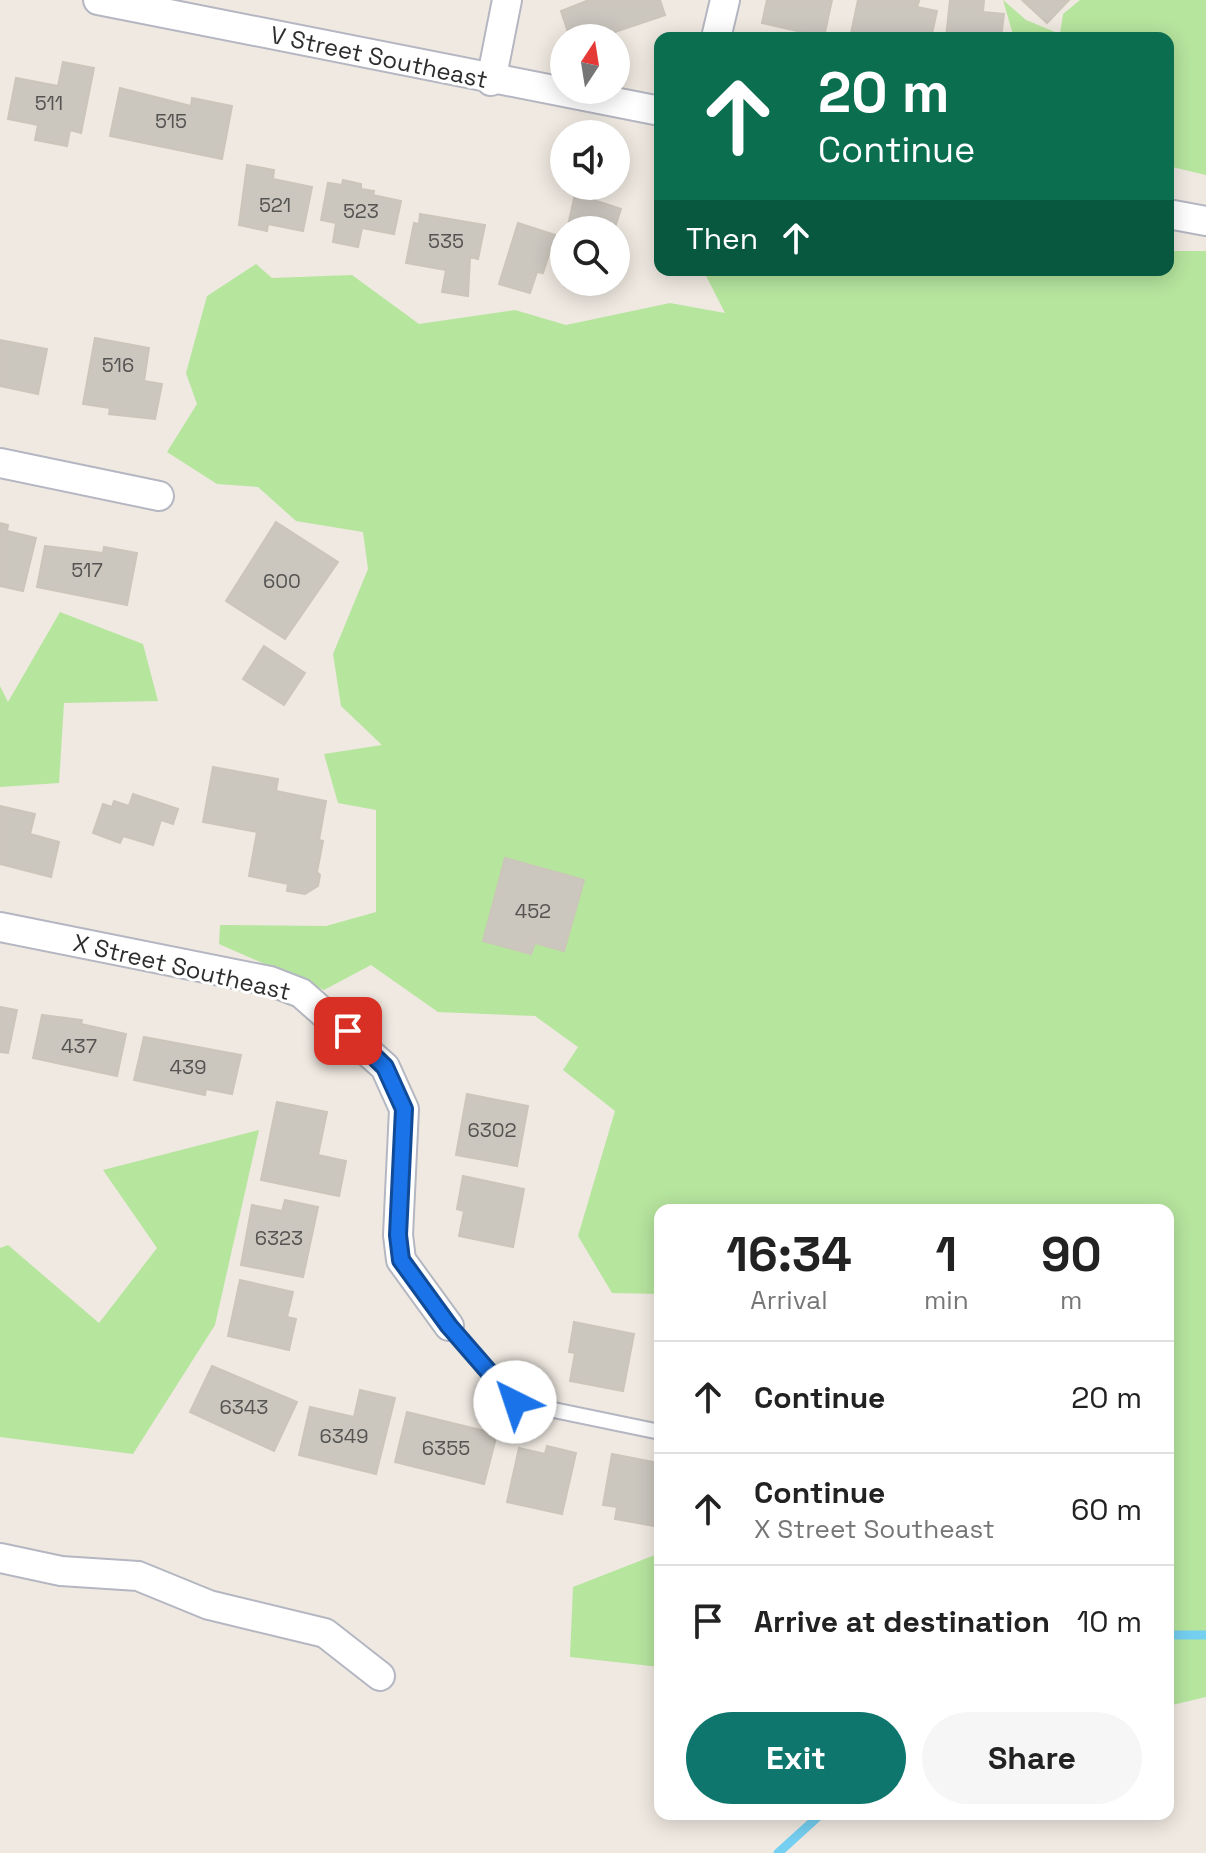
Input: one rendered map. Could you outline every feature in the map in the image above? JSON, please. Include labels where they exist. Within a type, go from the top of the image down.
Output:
[{"type":"street","name":"V Street Southeast","points":[[98,0],[491,81],[654,110]]},
{"type":"street","points":[[491,81],[507,0]]},
{"type":"street","points":[[717,32],[725,0]]},
{"type":"street","points":[[1174,215],[1206,221]]},
{"type":"street","points":[[0,463],[159,496]]},
{"type":"street","name":"X Street Southeast","points":[[0,927],[270,981],[301,993],[385,1067],[404,1109],[398,1235],[401,1260],[449,1326]]},
{"type":"street","points":[[0,1558],[61,1571],[138,1576],[209,1605],[325,1633],[380,1676]]},
{"type":"lane","points":[[449,1326],[515,1402],[654,1431]]},
{"type":"green space","points":[[1003,0],[1026,20],[1055,32],[1012,32]]},
{"type":"green space","points":[[1080,0],[1206,0],[1206,175],[1174,167],[1174,32],[1060,32],[1063,14]]},
{"type":"green space","points":[[1174,251],[1206,251],[1206,1697],[1174,1705],[1174,1204],[654,1204],[654,1294],[612,1293],[578,1236],[615,1111],[563,1070],[578,1047],[535,1016],[438,1012],[371,965],[324,990],[219,944],[220,925],[326,926],[376,912],[376,810],[338,803],[324,754],[382,745],[341,706],[333,654],[368,569],[363,532],[296,521],[258,487],[217,484],[167,452],[197,404],[186,373],[207,296],[256,264],[272,278],[352,275],[419,324],[515,310],[566,325],[670,303],[725,313],[706,276],[1174,276]]},
{"type":"green space","points":[[60,612],[143,644],[158,701],[64,703],[59,783],[0,787],[0,686],[8,702]]},
{"type":"green space","points":[[259,1130],[215,1325],[133,1454],[0,1437],[0,1248],[8,1245],[99,1323],[157,1248],[103,1170]]},
{"type":"green space","points":[[654,1555],[654,1666],[570,1657],[573,1587]]},
{"type":"building","points":[[589,0],[660,0],[665,15],[630,27],[630,24],[565,24],[561,11]]},
{"type":"building","points":[[767,0],[832,0],[825,32],[802,32],[762,23]]},
{"type":"building","points":[[858,0],[913,0],[919,1],[917,7],[937,11],[932,32],[851,32]]},
{"type":"building","points":[[950,0],[984,0],[983,12],[1004,14],[1002,32],[947,32]]},
{"type":"building","points":[[1022,0],[1069,0],[1047,23]]},
{"type":"building","points":[[63,62],[94,68],[81,133],[70,130],[67,146],[35,140],[38,125],[8,119],[16,78],[58,86]]},
{"type":"building","points":[[120,88],[191,106],[192,98],[232,106],[222,159],[110,136]]},
{"type":"building","points":[[247,165],[274,170],[273,179],[312,187],[303,231],[268,224],[267,231],[239,225]]},
{"type":"building","points":[[343,180],[361,184],[361,189],[374,191],[373,195],[401,201],[394,234],[362,228],[358,247],[333,242],[336,223],[321,220],[328,183],[342,185]]},
{"type":"building","points":[[574,200],[593,200],[621,209],[619,216],[570,216]]},
{"type":"building","points":[[420,214],[485,225],[478,259],[470,257],[468,296],[442,292],[446,270],[406,263],[414,223],[419,224]]},
{"type":"building","points":[[518,223],[550,233],[550,251],[543,273],[537,272],[530,293],[499,284]]},
{"type":"building","points":[[95,338],[149,348],[144,381],[162,384],[155,419],[109,414],[110,408],[83,404]]},
{"type":"building","points":[[0,340],[47,349],[38,394],[0,386]]},
{"type":"building","points":[[276,522],[338,562],[285,639],[226,601]]},
{"type":"building","points":[[0,523],[8,525],[7,531],[36,538],[23,591],[0,586]]},
{"type":"building","points":[[45,546],[103,553],[104,547],[137,553],[127,605],[37,587]]},
{"type":"building","points":[[264,646],[305,673],[284,705],[243,679]]},
{"type":"building","points":[[213,767],[278,779],[276,791],[326,801],[319,840],[323,841],[317,872],[320,875],[318,886],[305,894],[287,891],[288,884],[249,876],[257,832],[203,822]]},
{"type":"building","points":[[133,794],[178,809],[173,824],[161,820],[153,845],[123,836],[120,843],[93,833],[103,804],[112,807],[114,801],[129,806]]},
{"type":"building","points":[[0,806],[35,814],[30,834],[59,842],[51,877],[0,864]]},
{"type":"building","points":[[505,858],[584,880],[564,951],[535,943],[531,954],[483,941]]},
{"type":"building","points":[[0,1007],[17,1010],[8,1053],[0,1052]]},
{"type":"building","points":[[42,1015],[82,1020],[81,1024],[126,1034],[117,1076],[33,1058]]},
{"type":"building","points":[[144,1037],[241,1055],[232,1094],[206,1089],[205,1095],[134,1080]]},
{"type":"building","points":[[467,1094],[528,1106],[517,1166],[456,1155]]},
{"type":"building","points":[[277,1102],[327,1112],[318,1155],[346,1161],[339,1196],[261,1180]]},
{"type":"building","points":[[463,1176],[524,1189],[513,1247],[459,1236],[464,1211],[457,1209]]},
{"type":"building","points":[[285,1200],[318,1207],[303,1277],[241,1265],[252,1205],[282,1211]]},
{"type":"building","points":[[240,1280],[293,1292],[287,1317],[296,1319],[289,1350],[228,1336]]},
{"type":"building","points":[[574,1322],[634,1334],[623,1391],[570,1381],[575,1353],[569,1352]]},
{"type":"building","points":[[212,1366],[297,1402],[274,1451],[190,1412]]},
{"type":"building","points":[[360,1390],[395,1398],[376,1474],[299,1455],[310,1407],[354,1417]]},
{"type":"building","points":[[407,1412],[497,1434],[484,1484],[395,1462]]},
{"type":"building","points":[[547,1446],[576,1453],[562,1514],[507,1502],[519,1448],[545,1454]]},
{"type":"building","points":[[612,1454],[654,1462],[654,1526],[615,1519],[617,1507],[603,1505]]},
{"type":"waterway","points":[[1174,1635],[1206,1635]]},
{"type":"waterway","points":[[778,1853],[814,1820]]},
{"type":"route","points":[[348,1031],[385,1067],[404,1109],[398,1235],[401,1260],[449,1326],[515,1402]]}]
